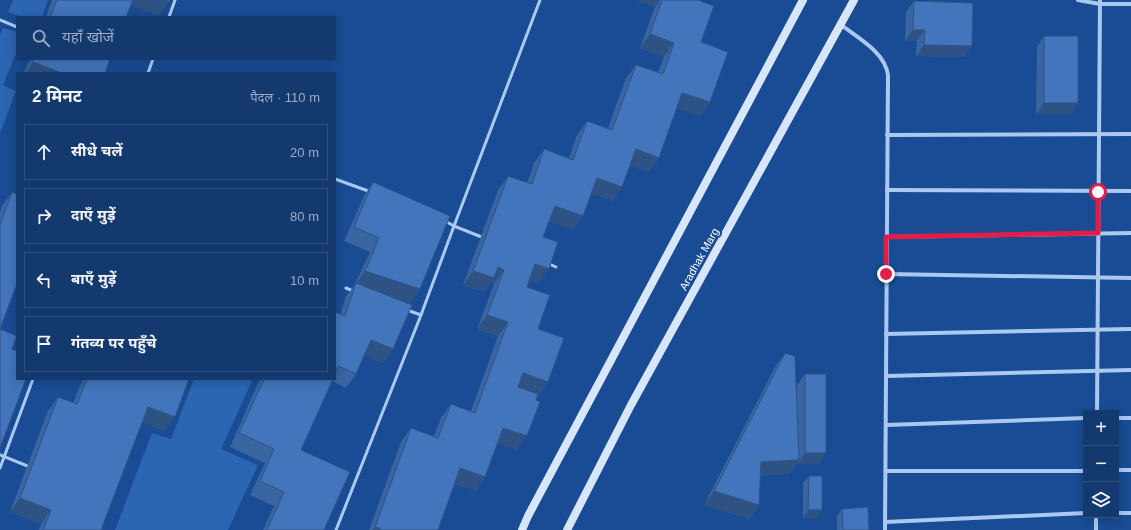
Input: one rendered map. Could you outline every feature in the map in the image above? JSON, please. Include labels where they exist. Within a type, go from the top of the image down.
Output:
[{"type":"main road","points":[[522,530],[528,516],[803,0]]},
{"type":"main road","name":"Aradhak Marg","points":[[567,530],[631,405],[854,0]]},
{"type":"street","points":[[1078,0],[1131,4]]},
{"type":"street","points":[[1097,410],[1100,2]]},
{"type":"street","points":[[840,24],[879,54],[886,65],[887,190],[885,530]]},
{"type":"street","points":[[887,135],[1131,134]]},
{"type":"street","points":[[887,190],[1131,191]]},
{"type":"street","points":[[886,237],[1131,233]]},
{"type":"street","points":[[886,274],[1131,278]]},
{"type":"street","points":[[886,334],[1131,329]]},
{"type":"street","points":[[886,376],[1131,370]]},
{"type":"street","points":[[886,425],[1083,418]]},
{"type":"street","points":[[1119,418],[1131,418]]},
{"type":"street","points":[[886,471],[1083,470]]},
{"type":"street","points":[[1119,470],[1131,470]]},
{"type":"street","points":[[1119,513],[1131,512]]},
{"type":"street","points":[[885,522],[1083,514]]},
{"type":"street","points":[[1096,518],[1096,530]]},
{"type":"lane","points":[[169,16],[175,0]]},
{"type":"lane","points":[[336,530],[421,315],[540,0]]},
{"type":"lane","points":[[0,20],[16,27]]},
{"type":"lane","points":[[148,72],[153,60]]},
{"type":"lane","points":[[336,179],[374,193]]},
{"type":"lane","points":[[440,220],[491,241]]},
{"type":"lane","points":[[542,261],[556,267]]},
{"type":"lane","points":[[346,288],[360,293]]},
{"type":"lane","points":[[402,308],[421,315]]},
{"type":"lane","points":[[0,468],[34,380]]},
{"type":"lane","points":[[0,455],[33,468]]},
{"type":"shaded area","points":[[13,0],[48,0],[42,16],[20,16],[8,12]]},
{"type":"shaded area","points":[[3,28],[16,32],[16,53],[3,85],[16,91],[0,133],[0,35]]},
{"type":"shaded area","points":[[194,380],[253,380],[221,449],[258,465],[228,530],[115,530],[152,433],[171,439]]},
{"type":"building","points":[[57,0],[133,0],[126,16],[50,16]]},
{"type":"building","points":[[662,0],[698,0],[714,6],[701,42],[728,52],[710,102],[682,93],[659,158],[636,149],[622,187],[597,178],[583,216],[555,206],[543,237],[558,242],[549,269],[535,264],[527,287],[550,295],[538,329],[564,338],[548,382],[523,373],[518,387],[538,394],[536,400],[540,402],[527,436],[503,428],[485,477],[460,468],[438,530],[383,530],[375,527],[411,428],[438,438],[451,404],[475,413],[508,322],[487,315],[504,270],[498,267],[494,278],[473,271],[508,176],[532,184],[544,149],[573,160],[587,121],[612,130],[636,65],[663,74],[674,43],[650,34]]},
{"type":"building","points":[[914,1],[973,3],[972,46],[924,45],[925,30],[913,30]]},
{"type":"building","points":[[1044,36],[1078,36],[1078,103],[1044,103]]},
{"type":"building","points":[[34,60],[110,60],[105,72],[59,72],[33,62]]},
{"type":"building","points":[[373,182],[450,216],[420,289],[365,271],[379,238],[354,227]]},
{"type":"building","points":[[12,192],[16,194],[16,287],[0,329],[0,225]]},
{"type":"building","points":[[356,283],[412,305],[393,349],[371,340],[356,374],[338,366],[336,371],[336,312],[345,316]]},
{"type":"building","points":[[0,329],[16,336],[12,349],[16,351],[16,380],[26,380],[0,448]]},
{"type":"building","points":[[785,353],[795,356],[799,460],[761,462],[759,505],[714,491]]},
{"type":"building","points":[[805,374],[826,374],[826,453],[805,453]]},
{"type":"building","points":[[87,380],[189,380],[175,417],[148,407],[101,530],[43,530],[51,510],[20,498],[58,397],[77,404]]},
{"type":"building","points":[[264,380],[333,380],[301,450],[350,472],[324,530],[267,530],[284,492],[260,481],[274,449],[239,433]]},
{"type":"building","points":[[809,476],[822,476],[822,510],[808,510]]},
{"type":"building","points":[[868,507],[869,530],[843,530],[842,509]]},
{"type":"route","points":[[886,274],[886,237],[1098,233],[1098,192]]}]
